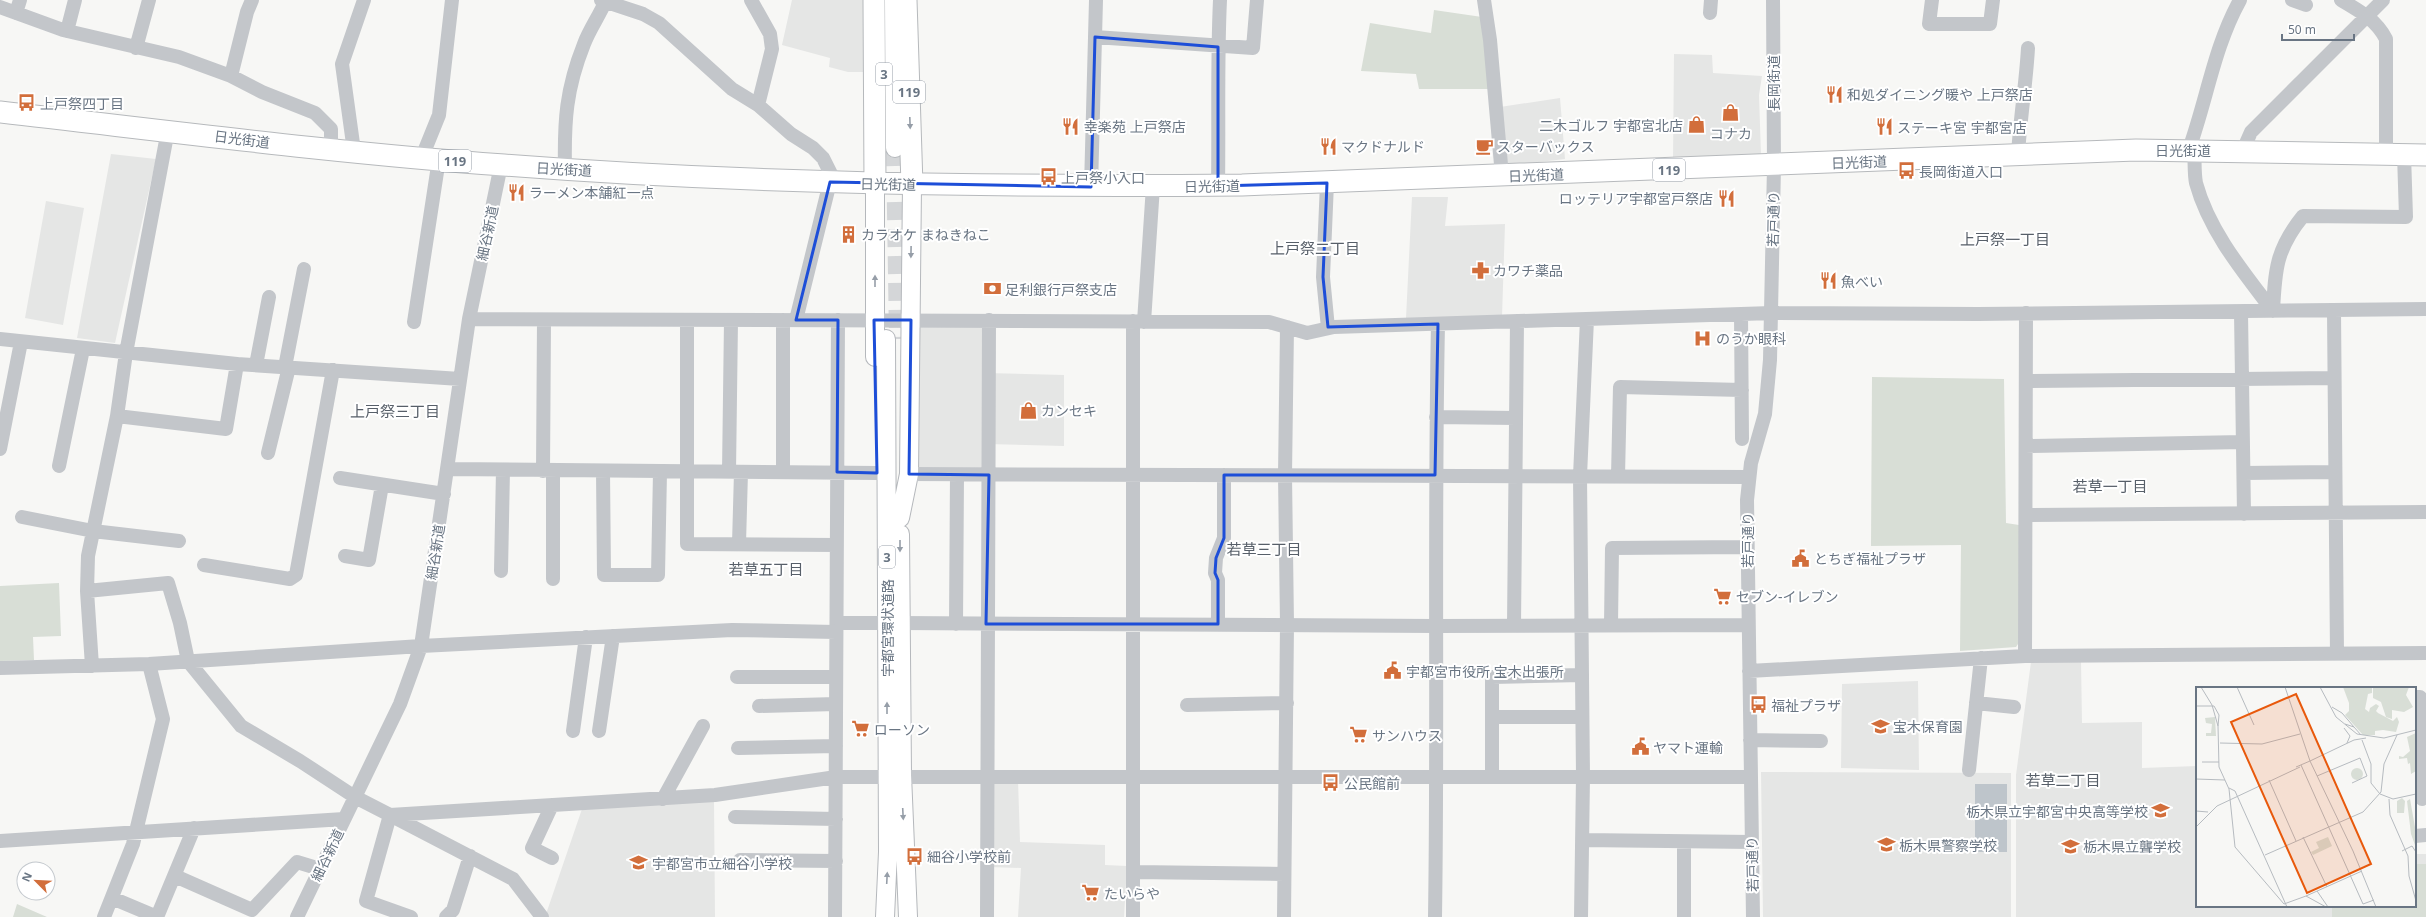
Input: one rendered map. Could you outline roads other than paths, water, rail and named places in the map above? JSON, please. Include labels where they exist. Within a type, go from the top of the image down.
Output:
[{"type":"highway","name":"119","points":[[874,0],[875,184]]},
{"type":"highway","name":"119","points":[[906,0],[912,185]]},
{"type":"highway","name":"日光街道","points":[[0,112],[331,149],[501,165],[912,185],[1091,187],[1327,183],[2192,149],[2426,155]]},
{"type":"main road","name":"3","points":[[883,0],[890,148],[894,0]]},
{"type":"main road","name":"3","points":[[875,184],[874,320],[877,473],[879,510],[887,539]]},
{"type":"main road","name":"3","points":[[900,518],[909,474],[912,185]]},
{"type":"main road","name":"宇都宮環状道路","points":[[894,623],[887,539],[892,339],[900,518],[894,623],[895,775],[908,917]]},
{"type":"main road","name":"宇都宮環状道路","points":[[885,917],[888,852],[895,775]]},
{"type":"street","points":[[67,31],[75,0]]},
{"type":"street","points":[[136,48],[149,0]]},
{"type":"street","points":[[231,76],[247,12],[252,0]]},
{"type":"street","points":[[354,151],[342,64],[364,0]]},
{"type":"street","points":[[414,322],[431,158],[439,115],[452,0]]},
{"type":"street","points":[[565,169],[564,122],[570,87],[584,43],[604,0],[642,14],[659,23],[732,89],[758,106],[791,134],[813,148],[823,158],[833,182],[789,320],[783,472]]},
{"type":"street","points":[[751,0],[770,34],[772,49],[758,106]]},
{"type":"street","points":[[1091,187],[1096,0]]},
{"type":"street","points":[[1218,186],[1220,83],[1218,47],[1220,0]]},
{"type":"street","points":[[1095,37],[1218,47],[1253,48],[1257,0]]},
{"type":"street","points":[[1484,0],[1490,40],[1502,176]]},
{"type":"street","name":"長岡街道","points":[[1773,0],[1774,166]]},
{"type":"street","points":[[1932,0],[1929,24],[1990,24],[1993,0]]},
{"type":"street","points":[[2240,0],[2218,49],[2192,149],[2196,182],[2207,210],[2234,258],[2273,311]]},
{"type":"street","points":[[2292,0],[2306,5]]},
{"type":"street","points":[[2273,311],[2274,280],[2282,245],[2303,216],[2406,217],[2395,154],[2386,39],[2380,27],[2367,16],[2341,0]]},
{"type":"street","points":[[2243,150],[2251,132],[2382,0]]},
{"type":"street","points":[[0,7],[18,6],[67,31],[179,57],[231,76],[262,92],[315,112],[331,129],[331,149]]},
{"type":"street","points":[[2018,155],[2021,110],[2026,95],[2028,48]]},
{"type":"street","points":[[92,666],[87,591],[88,556],[117,416],[126,353],[168,130]]},
{"type":"street","name":"細谷新道","points":[[297,917],[409,685],[421,646],[469,319],[501,165]]},
{"type":"street","name":"若戸通り","points":[[1753,917],[1747,547],[1749,477],[1764,414],[1772,313],[1774,166]]},
{"type":"street","points":[[1327,183],[1323,277],[1328,328]]},
{"type":"street","points":[[1133,917],[1134,475],[1138,322],[1153,186]]},
{"type":"street","points":[[268,453],[287,367],[304,269]]},
{"type":"street","points":[[256,365],[269,297]]},
{"type":"street","points":[[469,319],[1269,322],[1307,333],[1328,328],[1772,313],[2241,312],[2426,309]]},
{"type":"street","points":[[2334,311],[2338,654]]},
{"type":"street","points":[[2241,312],[2244,514]]},
{"type":"street","points":[[2025,656],[2026,313]]},
{"type":"street","points":[[1741,314],[1742,439]]},
{"type":"street","points":[[1581,917],[1583,776],[1580,476],[1587,319]]},
{"type":"street","points":[[544,320],[548,471],[553,579]]},
{"type":"street","points":[[687,320],[687,544],[837,545]]},
{"type":"street","points":[[730,320],[739,544]]},
{"type":"street","points":[[835,917],[838,320]]},
{"type":"street","points":[[987,917],[986,624],[990,475],[989,320]]},
{"type":"street","points":[[1514,626],[1517,321]]},
{"type":"street","points":[[1435,917],[1437,777],[1435,475],[1438,324]]},
{"type":"street","points":[[1284,917],[1288,624],[1285,475],[1287,327]]},
{"type":"street","points":[[0,339],[237,364],[460,379]]},
{"type":"street","points":[[0,450],[21,342]]},
{"type":"street","points":[[59,466],[83,348]]},
{"type":"street","points":[[117,416],[226,429],[237,364]]},
{"type":"street","points":[[204,566],[290,579],[296,575],[333,370]]},
{"type":"street","points":[[2026,381],[2334,378]]},
{"type":"street","points":[[1618,476],[1620,387],[1742,390]]},
{"type":"street","points":[[1742,414],[1764,414]]},
{"type":"street","points":[[1436,417],[1516,418]]},
{"type":"street","points":[[2026,446],[2243,442]]},
{"type":"street","points":[[447,469],[877,473]]},
{"type":"street","points":[[501,571],[503,470]]},
{"type":"street","points":[[603,471],[604,575],[658,575],[660,472]]},
{"type":"street","points":[[2244,473],[2335,472]]},
{"type":"street","points":[[909,474],[1749,477]]},
{"type":"street","points":[[956,624],[957,475]]},
{"type":"street","points":[[1218,624],[1218,580],[1215,573],[1216,558],[1224,538],[1224,475]]},
{"type":"street","points":[[340,478],[444,494]]},
{"type":"street","points":[[345,556],[369,560],[382,485]]},
{"type":"street","points":[[2026,515],[2336,514],[2426,512]]},
{"type":"street","points":[[22,517],[93,531],[179,541]]},
{"type":"street","points":[[1611,625],[1612,548],[1747,547]]},
{"type":"street","points":[[87,591],[168,583],[180,623],[188,661],[241,726],[300,761],[355,797],[513,879],[542,917]]},
{"type":"street","points":[[0,668],[149,664],[421,646],[732,630],[837,628],[894,623],[1435,626],[1748,625]]},
{"type":"street","points":[[600,731],[613,636]]},
{"type":"street","points":[[573,731],[586,637]]},
{"type":"street","points":[[1749,671],[2025,656],[2426,653]]},
{"type":"street","points":[[1969,770],[1981,658]]},
{"type":"street","points":[[104,917],[136,833],[163,719],[149,664]]},
{"type":"street","points":[[1492,776],[1492,677],[1582,675]]},
{"type":"street","points":[[737,677],[836,677]]},
{"type":"street","points":[[2416,697],[2420,697],[2421,799]]},
{"type":"street","points":[[1187,705],[1287,703]]},
{"type":"street","points":[[1976,703],[2014,707]]},
{"type":"street","points":[[759,706],[836,704]]},
{"type":"street","points":[[1492,717],[1582,717]]},
{"type":"street","points":[[663,798],[703,726]]},
{"type":"street","points":[[1750,740],[1821,741]]},
{"type":"street","points":[[738,748],[836,746]]},
{"type":"street","points":[[390,815],[716,795],[836,776],[1134,775],[1751,777]]},
{"type":"street","points":[[552,805],[532,848],[552,858]]},
{"type":"street","points":[[390,815],[366,901],[411,917]]},
{"type":"street","points":[[735,817],[836,819]]},
{"type":"street","points":[[0,841],[344,819]]},
{"type":"street","points":[[112,898],[157,917],[176,876],[194,828]]},
{"type":"street","points":[[2416,836],[2426,835]]},
{"type":"street","points":[[1582,840],[1752,842]]},
{"type":"street","points":[[1684,842],[1684,917]]},
{"type":"street","points":[[446,917],[453,910],[470,856]]},
{"type":"street","points":[[740,860],[836,862]]},
{"type":"street","points":[[240,917],[252,910],[296,862],[320,868]]},
{"type":"street","points":[[1134,872],[1284,874]]},
{"type":"street","points":[[176,876],[252,910]]},
{"type":"tunnel","points":[[895,148],[898,339]]},
{"type":"place","name":"和処ダイニング暖や 上戸祭店","points":[[1834,94]]},
{"type":"place","name":"上戸祭四丁目","points":[[27,103]]},
{"type":"place","name":"コナカ","points":[[1731,113]]},
{"type":"place","name":"二木ゴルフ 宇都宮北店","points":[[1696,125]]},
{"type":"place","name":"幸楽苑 上戸祭店","points":[[1071,126]]},
{"type":"place","name":"ステーキ宮 宇都宮店","points":[[1884,127]]},
{"type":"place","name":"マクドナルド","points":[[1328,146]]},
{"type":"place","name":"スターバックス","points":[[1484,146]]},
{"type":"place","name":"長岡街道入口","points":[[1906,171]]},
{"type":"place","name":"上戸祭小入口","points":[[1048,177]]},
{"type":"place","name":"ラーメン本舗紅一点","points":[[516,192]]},
{"type":"place","name":"ロッテリア宇都宮戸祭店","points":[[1726,198]]},
{"type":"place","name":"カラオケ まねきねこ","points":[[848,234]]},
{"type":"place","name":"カワチ薬品","points":[[1480,270]]},
{"type":"place","name":"魚べい","points":[[1828,281]]},
{"type":"place","name":"足利銀行戸祭支店","points":[[992,289]]},
{"type":"place","name":"のうか眼科","points":[[1703,338]]},
{"type":"place","name":"カンセキ","points":[[1028,410]]},
{"type":"place","name":"とちぎ福祉プラザ","points":[[1801,558]]},
{"type":"place","name":"セブン-イレブン","points":[[1723,596]]},
{"type":"place","name":"宇都宮市役所 宝木出張所","points":[[1393,671]]},
{"type":"place","name":"福祉プラザ","points":[[1758,705]]},
{"type":"place","name":"宝木保育園","points":[[1880,726]]},
{"type":"place","name":"ローソン","points":[[861,729]]},
{"type":"place","name":"サンハウス","points":[[1359,735]]},
{"type":"place","name":"ヤマト運輸","points":[[1640,747]]},
{"type":"place","name":"公民館前","points":[[1331,783]]},
{"type":"place","name":"栃木県立宇都宮中央高等学校","points":[[2161,811]]},
{"type":"place","name":"栃木県警察学校","points":[[1886,845]]},
{"type":"place","name":"栃木県立聾学校","points":[[2070,846]]},
{"type":"place","name":"細谷小学校前","points":[[914,856]]},
{"type":"place","name":"宇都宮市立細谷小学校","points":[[639,863]]},
{"type":"place","name":"たいらや","points":[[1091,893]]},
{"type":"district","name":"上戸祭一丁目","points":[[2005,239]]},
{"type":"district","name":"上戸祭二丁目","points":[[1315,248]]},
{"type":"district","name":"上戸祭三丁目","points":[[395,411]]},
{"type":"district","name":"若草一丁目","points":[[2110,486]]},
{"type":"district","name":"若草三丁目","points":[[1264,549]]},
{"type":"district","name":"若草五丁目","points":[[766,569]]},
{"type":"district","name":"若草二丁目","points":[[2063,780]]}]
